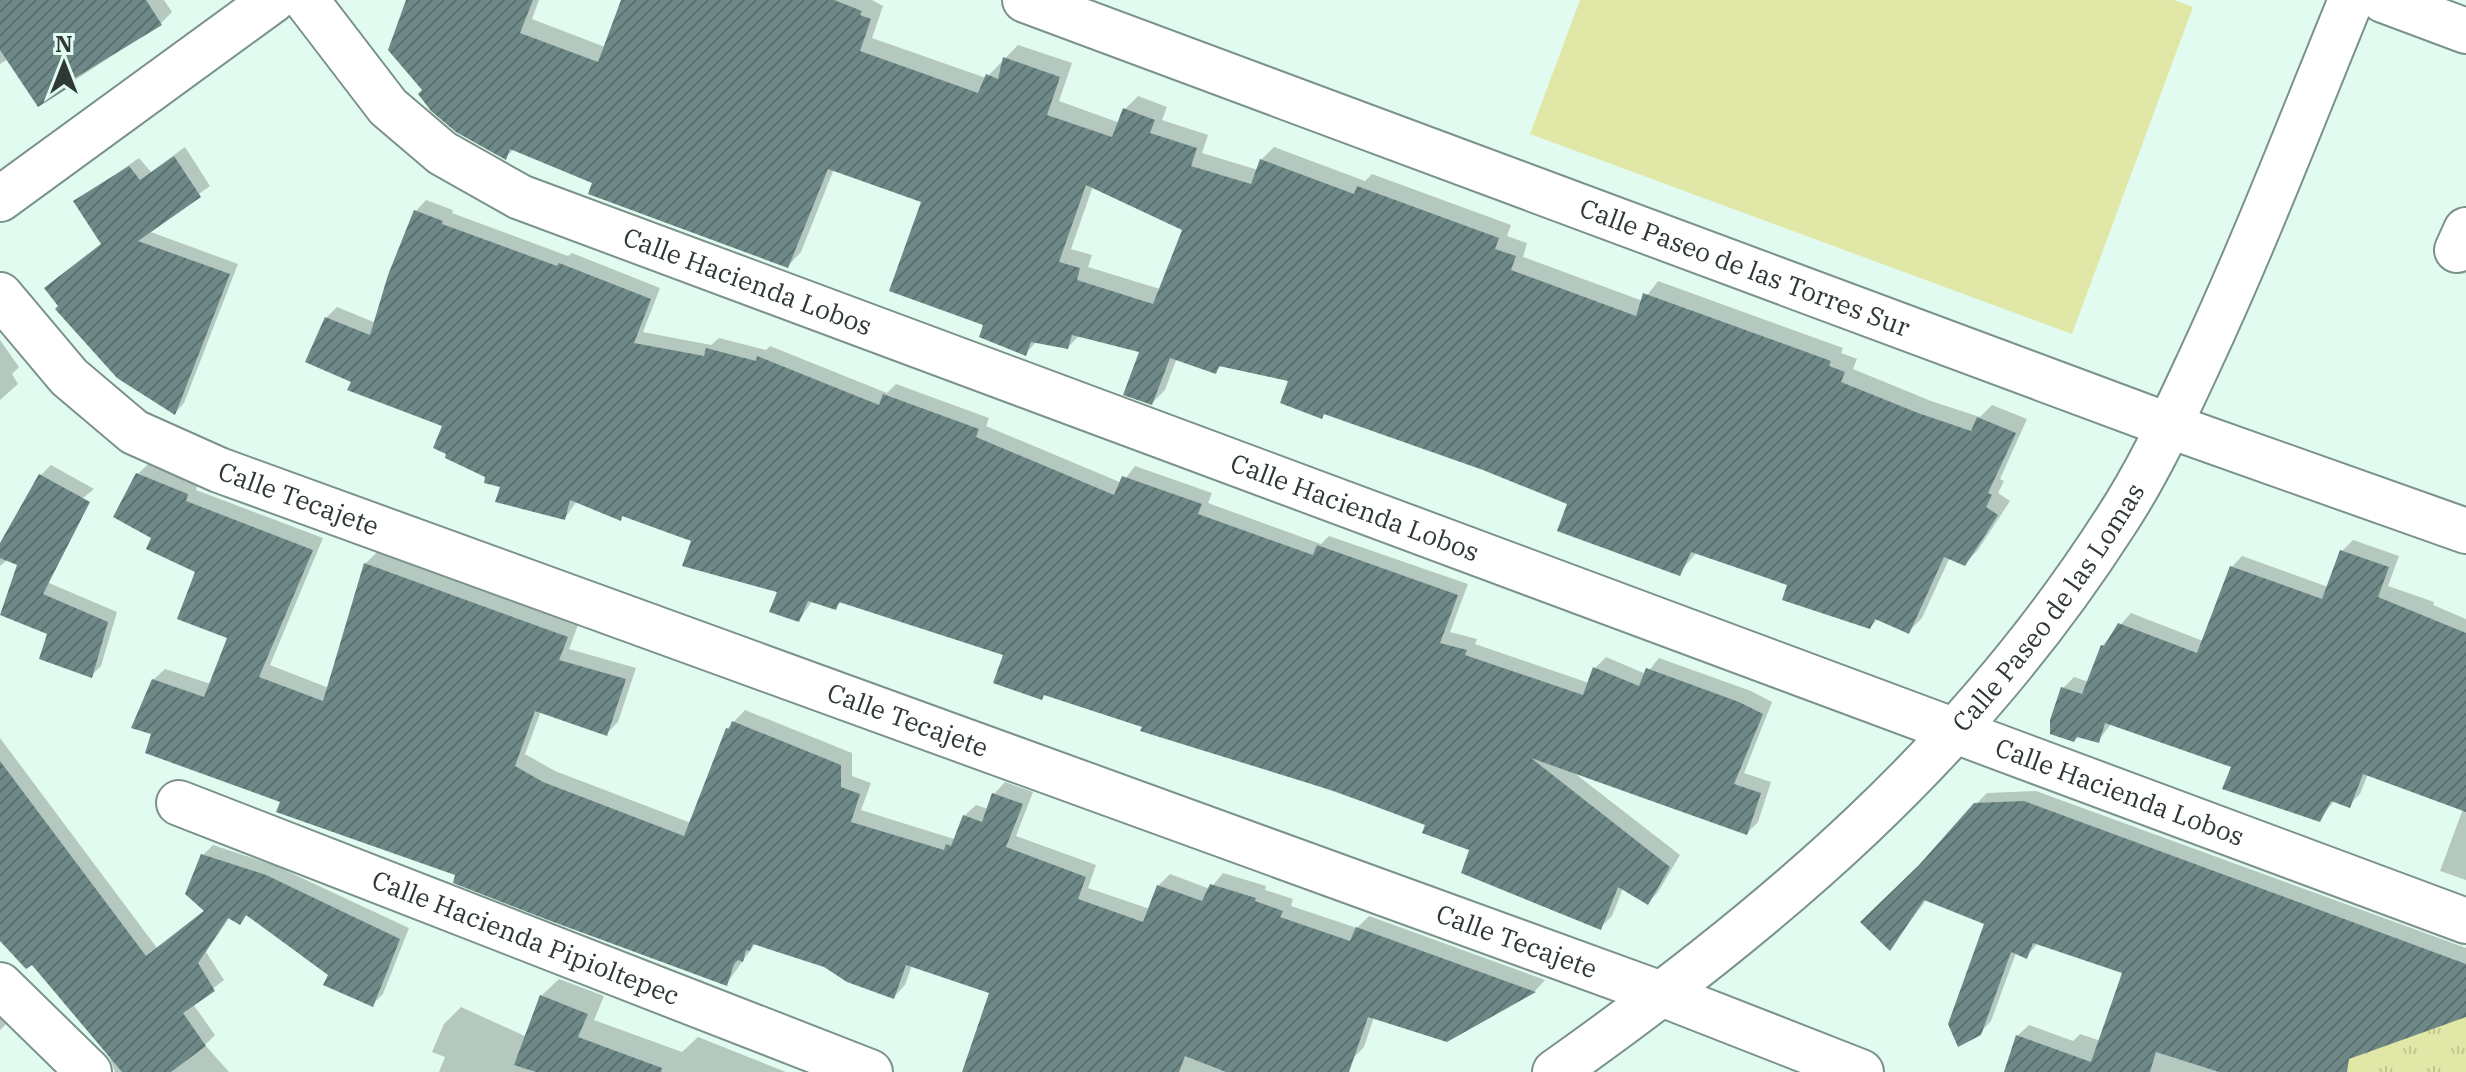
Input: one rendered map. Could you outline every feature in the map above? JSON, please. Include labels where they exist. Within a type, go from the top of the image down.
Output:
[{"type":"street","points":[[0,199],[273,0]]},
{"type":"street","name":"Calle Hacienda Lobos","points":[[306,0],[388,107],[442,153],[520,197],[2466,921]]},
{"type":"street","name":"Calle Paseo de las Torres Sur","points":[[1025,0],[2170,426],[2466,531]]},
{"type":"street","name":"Calle Paseo de las Lomas","points":[[1555,1072],[1664,995],[1848,843],[1959,730],[2037,632],[2115,524],[2170,426],[2224,310],[2351,0]]},
{"type":"street","points":[[2383,0],[2466,31]]},
{"type":"street","name":"Calle Tecajete","points":[[0,295],[69,377],[134,432],[219,470],[1664,995],[1861,1072]]},
{"type":"street","name":"Calle Hacienda Pipioltepec","points":[[179,803],[870,1072]]},
{"type":"street","points":[[0,985],[89,1072]]},
{"type":"green space","points":[[1580,0],[2174,0],[2193,7],[2072,334],[1530,134]]},
{"type":"green space","points":[[2466,1013],[2466,1072],[2305,1072]]},
{"type":"building","points":[[0,0],[146,0],[162,25],[65,84],[68,88],[38,107],[0,50]]},
{"type":"building","points":[[406,0],[533,0],[520,33],[598,62],[621,0],[834,0],[862,11],[860,15],[871,19],[860,51],[978,93],[986,74],[998,79],[1003,57],[1060,77],[1047,115],[1112,137],[1123,108],[1155,120],[1150,133],[1197,148],[1191,166],[1251,184],[1260,159],[1354,194],[1357,186],[1499,238],[1495,249],[1516,256],[1511,270],[1636,316],[1643,293],[1831,361],[1829,366],[1845,372],[1841,382],[1918,413],[1971,431],[1977,417],[2016,433],[1988,493],[1992,495],[1986,507],[1998,515],[1965,566],[1944,557],[1909,634],[1875,619],[1870,629],[1782,600],[1787,585],[1691,552],[1680,576],[1557,531],[1567,504],[1483,470],[1324,414],[1322,419],[1280,403],[1288,381],[1219,366],[1216,374],[1170,358],[1152,405],[1123,395],[1139,352],[1072,335],[1068,349],[1031,342],[1026,356],[979,337],[983,325],[889,291],[921,202],[828,169],[788,268],[588,194],[592,183],[510,149],[506,160],[456,132],[431,111],[418,94],[422,90],[388,50]],"holes":[[[1086,185],[1182,230],[1153,304],[1077,280],[1080,268],[1059,262]]]},
{"type":"building","points":[[174,156],[201,197],[138,241],[230,274],[175,415],[117,378],[55,309],[58,306],[44,288],[101,244],[73,201],[129,166],[140,180]]},
{"type":"building","points":[[414,210],[443,221],[442,224],[557,266],[559,263],[651,299],[634,343],[704,356],[706,348],[756,361],[757,356],[879,405],[883,394],[979,429],[976,437],[1114,495],[1122,476],[1202,504],[1198,514],[1313,555],[1317,545],[1458,595],[1440,643],[1467,650],[1465,655],[1583,695],[1593,667],[1639,686],[1646,668],[1739,702],[1763,714],[1734,784],[1761,793],[1747,835],[1531,758],[1670,867],[1648,905],[1618,887],[1601,930],[1461,873],[1469,850],[1422,833],[1425,825],[1334,791],[1140,731],[1142,727],[1044,695],[1042,700],[993,683],[1003,655],[839,602],[836,610],[808,601],[799,622],[769,612],[777,592],[682,566],[691,541],[622,516],[621,521],[570,500],[565,520],[495,502],[500,487],[484,483],[485,477],[445,458],[446,454],[433,448],[442,426],[347,390],[351,382],[305,362],[325,317],[370,335],[388,275]]},
{"type":"building","points":[[136,473],[188,494],[186,501],[313,550],[259,677],[323,701],[364,563],[568,637],[559,660],[626,679],[607,736],[535,711],[515,766],[543,782],[684,836],[726,728],[729,729],[732,721],[841,765],[841,787],[860,794],[851,822],[944,850],[946,844],[951,846],[963,815],[982,822],[992,793],[1023,804],[1006,847],[1086,877],[1078,899],[1143,922],[1157,885],[1202,901],[1210,884],[1256,898],[1255,901],[1283,911],[1280,917],[1350,941],[1356,927],[1536,992],[1447,1042],[1368,1017],[1349,1072],[1226,1072],[1185,1056],[1179,1072],[962,1072],[989,993],[906,965],[894,999],[847,982],[824,967],[753,944],[750,951],[746,950],[743,962],[738,960],[734,964],[727,986],[548,920],[453,883],[455,875],[276,812],[280,802],[145,753],[151,734],[131,728],[152,679],[204,697],[227,638],[177,619],[195,572],[146,549],[151,538],[113,517]]},
{"type":"building","points":[[39,474],[90,502],[43,594],[108,622],[92,678],[39,659],[47,634],[0,615],[17,565],[0,558],[0,543]]},
{"type":"building","points":[[2340,550],[2389,567],[2378,597],[2466,633],[2466,812],[2363,774],[2350,808],[2331,801],[2320,822],[2222,789],[2231,767],[2105,723],[2099,743],[2077,737],[2074,742],[2050,734],[2050,720],[2061,687],[2082,694],[2101,645],[2104,646],[2118,623],[2197,653],[2230,566],[2322,599]]},
{"type":"building","points":[[0,761],[146,956],[204,911],[185,894],[201,854],[266,875],[400,939],[373,1007],[323,985],[328,975],[246,915],[240,925],[228,918],[198,963],[215,991],[183,1013],[206,1046],[171,1072],[122,1072],[32,965],[26,969],[0,941]]},
{"type":"building","points":[[2024,801],[2466,964],[2466,1017],[2349,1059],[2347,1072],[2219,1072],[2156,1052],[2150,1072],[2004,1072],[2016,1035],[2091,1062],[2122,973],[2033,943],[2027,959],[2011,952],[1981,1035],[1958,1047],[1948,1024],[1984,924],[1924,900],[1890,951],[1860,922],[1919,865],[1974,803]]},
{"type":"building","points":[[540,995],[588,1014],[578,1037],[662,1068],[661,1072],[536,1072],[514,1065]]}]
